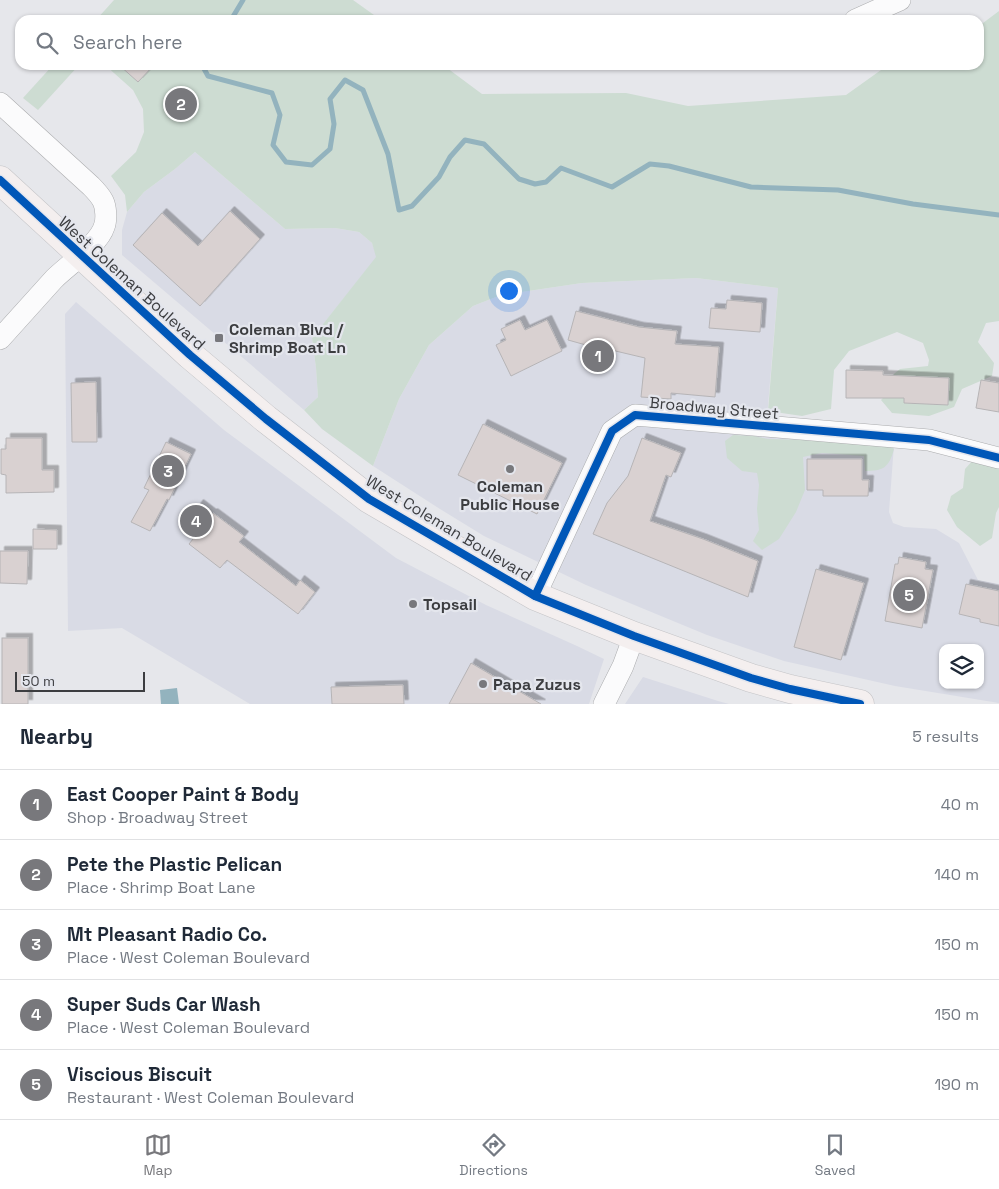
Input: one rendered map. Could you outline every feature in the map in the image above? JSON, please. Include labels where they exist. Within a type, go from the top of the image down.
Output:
[{"type":"main road","name":"West Coleman Boulevard","points":[[0,180],[190,355],[259,413],[369,498],[535,596],[634,636],[751,678],[790,690],[860,704]]},
{"type":"street","points":[[866,15],[900,0]]},
{"type":"street","points":[[0,103],[91,186],[104,202],[106,216],[103,232],[81,256],[56,278],[0,339]]},
{"type":"street","name":"Broadway Street","points":[[535,596],[612,431],[635,414],[929,440],[999,458]]},
{"type":"street","points":[[604,704],[634,636]]},
{"type":"shaded area","points":[[114,0],[353,0],[374,15],[100,15]]},
{"type":"shaded area","points":[[999,11],[999,321],[986,323],[978,342],[994,363],[992,376],[962,389],[954,407],[929,416],[892,413],[881,400],[883,398],[884,382],[900,369],[928,366],[929,360],[923,343],[897,332],[849,351],[834,370],[831,409],[802,416],[768,411],[778,288],[696,278],[582,283],[501,295],[473,306],[429,345],[399,399],[373,466],[322,429],[304,410],[318,397],[312,338],[376,257],[372,243],[359,232],[335,228],[285,229],[195,152],[144,192],[127,212],[125,195],[111,176],[136,152],[144,132],[143,109],[133,90],[111,70],[450,70],[482,94],[626,93],[688,106],[846,95],[881,70],[984,70],[984,22]]},
{"type":"shaded area","points":[[48,70],[74,70],[38,110],[23,98]]},
{"type":"shaded area","points":[[195,152],[285,229],[335,228],[359,232],[372,243],[377,257],[312,338],[318,397],[304,410],[122,255],[122,230],[127,212],[144,192]]},
{"type":"shaded area","points":[[696,278],[778,288],[767,417],[895,431],[889,512],[893,523],[904,527],[936,529],[959,543],[978,580],[999,584],[999,703],[895,686],[784,661],[707,635],[586,585],[484,536],[373,466],[399,399],[429,345],[473,306],[501,295],[582,283]]},
{"type":"shaded area","points":[[76,302],[224,430],[396,558],[486,605],[604,659],[589,704],[250,704],[122,628],[68,631],[65,314]]},
{"type":"shaded area","points":[[733,435],[768,439],[887,442],[894,449],[890,460],[884,467],[871,471],[865,471],[864,456],[822,453],[803,457],[805,490],[796,512],[779,539],[762,550],[753,541],[759,530],[757,509],[759,485],[757,473],[742,471],[727,458],[725,441]]},
{"type":"shaded area","points":[[975,458],[999,467],[999,507],[996,513],[992,538],[980,546],[957,527],[947,510],[951,496],[963,488],[965,469]]},
{"type":"shaded area","points":[[643,677],[718,701],[729,704],[625,704]]},
{"type":"water","points":[[177,688],[179,704],[161,704],[160,690]]},
{"type":"building","points":[[125,70],[149,70],[138,82]]},
{"type":"building","points":[[230,211],[260,239],[200,306],[133,245],[162,213],[198,246]]},
{"type":"building","points":[[727,300],[762,303],[760,332],[709,328],[711,308],[726,309]]},
{"type":"building","points":[[576,311],[639,327],[677,331],[675,344],[719,347],[715,397],[671,393],[671,399],[641,397],[645,358],[568,340]]},
{"type":"building","points":[[520,320],[525,330],[547,320],[562,351],[511,376],[496,345],[506,340],[501,329]]},
{"type":"building","points":[[846,370],[883,371],[883,375],[949,378],[948,405],[904,403],[904,398],[846,398]]},
{"type":"building","points":[[981,380],[999,383],[999,412],[976,408]]},
{"type":"building","points":[[96,382],[97,442],[72,442],[71,383]]},
{"type":"building","name":"Coleman Public House","points":[[483,424],[562,463],[537,514],[458,475]]},
{"type":"building","points":[[6,438],[42,438],[42,470],[54,470],[54,492],[6,493],[6,475],[1,474],[1,449],[6,449]]},
{"type":"building","points":[[642,438],[681,453],[671,477],[666,475],[650,521],[703,539],[758,561],[748,597],[593,534],[607,503],[628,476]]},
{"type":"building","points":[[166,442],[191,454],[169,500],[167,499],[150,531],[131,522],[149,490],[144,488]]},
{"type":"building","points":[[807,459],[862,459],[862,480],[869,480],[868,496],[823,496],[823,490],[807,490]]},
{"type":"building","points":[[199,504],[244,536],[239,542],[296,586],[300,580],[315,592],[298,614],[227,560],[220,568],[189,544],[193,539],[180,529]]},
{"type":"building","points":[[33,529],[57,530],[57,549],[33,549]]},
{"type":"building","points":[[0,551],[28,551],[27,584],[0,583]]},
{"type":"building","points":[[899,557],[926,562],[925,569],[933,570],[922,628],[885,621],[895,564],[898,564]]},
{"type":"building","points":[[816,569],[864,583],[841,660],[794,647]]},
{"type":"building","points":[[966,584],[999,591],[999,626],[980,622],[980,619],[959,614]]},
{"type":"building","points":[[2,638],[28,638],[28,704],[2,704]]},
{"type":"building","name":"Papa Zuzus","points":[[471,663],[541,704],[449,704]]},
{"type":"building","points":[[403,685],[404,704],[332,704],[331,687]]},
{"type":"waterway","points":[[234,15],[243,0]]},
{"type":"waterway","points":[[205,70],[208,76],[272,93],[280,115],[273,145],[286,162],[312,165],[330,149],[334,124],[330,99],[345,80],[363,90],[388,154],[399,210],[412,206],[439,177],[450,157],[465,140],[484,144],[519,179],[535,184],[546,182],[561,168],[612,187],[650,164],[669,166],[751,187],[838,190],[913,204],[999,215]]},
{"type":"cycle path","points":[[0,180],[190,355],[266,419],[369,499],[535,596],[634,636],[751,678],[790,689],[860,704]]},
{"type":"cycle path","points":[[535,596],[612,431],[635,415],[929,440],[999,458]]},
{"type":"place","name":"Pete the Plastic Pelican","points":[[181,104]]},
{"type":"place","name":"Coleman Blvd / Shrimp Boat Ln","points":[[219,338]]},
{"type":"place","name":"East Cooper Paint & Body","points":[[598,356]]},
{"type":"place","name":"Coleman Public House","points":[[510,469]]},
{"type":"place","name":"Mt Pleasant Radio Co.","points":[[168,471]]},
{"type":"place","name":"Super Suds Car Wash","points":[[196,521]]},
{"type":"place","name":"Viscious Biscuit","points":[[909,595]]},
{"type":"place","name":"Topsail","points":[[413,604]]},
{"type":"place","name":"Papa Zuzus","points":[[483,684]]}]
